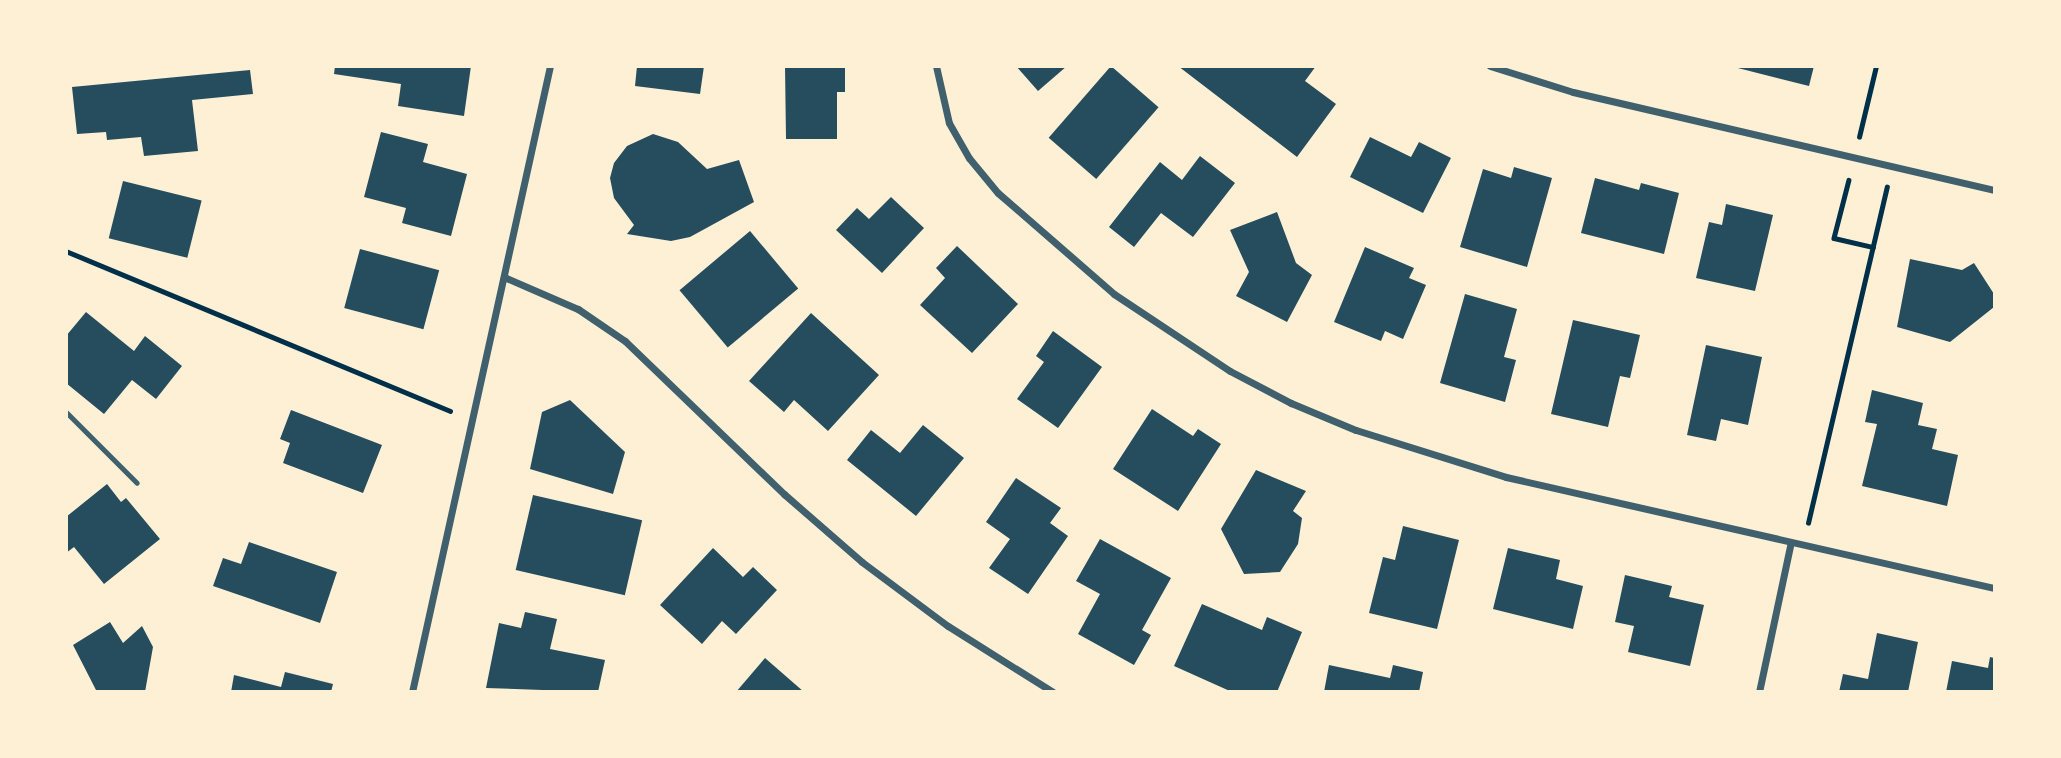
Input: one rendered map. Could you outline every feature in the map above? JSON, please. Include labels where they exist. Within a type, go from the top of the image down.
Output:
[{"type":"street","points":[[412,691],[551,66]]},
{"type":"street","points":[[936,66],[949,123],[969,159],[998,193],[1114,294],[1230,371],[1313,412],[1428,455],[1506,477],[1994,589]]},
{"type":"street","points":[[1490,66],[1573,92],[1994,190]]},
{"type":"street","points":[[504,277],[561,300],[618,335],[784,494],[862,562],[948,626],[1053,691]]},
{"type":"street","points":[[1759,691],[1791,542]]},
{"type":"lane","points":[[66,412],[137,483]]},
{"type":"path","points":[[1803,545],[1892,166]]},
{"type":"path","points":[[66,251],[472,420]]},
{"type":"building","points":[[335,66],[471,66],[464,116],[398,106],[401,84],[334,74]]},
{"type":"building","points":[[637,66],[704,66],[700,94],[635,86]]},
{"type":"building","points":[[785,66],[845,66],[845,92],[837,92],[837,139],[786,139]]},
{"type":"building","points":[[1016,66],[1067,66],[1038,91]]},
{"type":"building","points":[[1111,66],[1159,107],[1096,179],[1049,138]]},
{"type":"building","points":[[1178,66],[1316,66],[1305,81],[1336,104],[1297,157]]},
{"type":"building","points":[[1730,66],[1814,66],[1809,86]]},
{"type":"building","points":[[250,70],[253,94],[192,100],[198,151],[144,156],[141,137],[107,140],[106,132],[77,134],[72,87]]},
{"type":"building","points":[[381,132],[428,144],[423,162],[467,174],[451,236],[402,223],[406,208],[364,197]]},
{"type":"building","points":[[653,134],[678,142],[707,169],[739,160],[754,202],[690,237],[671,241],[627,234],[634,225],[614,198],[610,178],[614,163],[627,146]]},
{"type":"building","points":[[1370,137],[1411,157],[1419,142],[1451,158],[1423,213],[1350,177]]},
{"type":"building","points":[[1200,156],[1235,183],[1193,237],[1161,213],[1134,247],[1109,227],[1160,162],[1182,180]]},
{"type":"building","points":[[1514,167],[1552,178],[1527,267],[1460,247],[1483,169],[1511,178]]},
{"type":"building","points":[[1595,178],[1639,190],[1641,183],[1679,193],[1664,254],[1581,233]]},
{"type":"building","points":[[123,181],[202,201],[187,258],[109,238]]},
{"type":"building","points":[[891,197],[924,228],[882,273],[836,230],[857,208],[869,219]]},
{"type":"building","points":[[1726,204],[1773,215],[1755,291],[1696,278],[1709,222],[1722,225]]},
{"type":"building","points":[[1277,212],[1296,263],[1312,275],[1287,322],[1236,296],[1249,272],[1230,230]]},
{"type":"building","points":[[750,231],[798,288],[728,348],[680,290]]},
{"type":"building","points":[[957,246],[1018,304],[972,353],[920,305],[945,278],[936,268]]},
{"type":"building","points":[[1365,247],[1414,268],[1409,278],[1426,285],[1403,339],[1385,331],[1381,341],[1334,322]]},
{"type":"building","points":[[360,249],[439,270],[423,329],[344,308]]},
{"type":"building","points":[[1910,259],[1962,270],[1974,263],[1994,294],[1994,307],[1950,342],[1897,327]]},
{"type":"building","points":[[1465,294],[1517,309],[1504,357],[1516,360],[1505,402],[1440,383]]},
{"type":"building","points":[[86,312],[134,351],[145,336],[182,366],[156,399],[132,380],[104,414],[66,383],[66,336]]},
{"type":"building","points":[[811,313],[879,375],[828,431],[794,400],[784,412],[749,381]]},
{"type":"building","points":[[1573,320],[1640,335],[1630,378],[1620,376],[1608,427],[1551,414]]},
{"type":"building","points":[[1053,331],[1102,367],[1058,428],[1017,399],[1044,362],[1036,356]]},
{"type":"building","points":[[1706,345],[1762,357],[1748,425],[1721,419],[1716,441],[1687,435]]},
{"type":"building","points":[[1872,390],[1923,403],[1918,425],[1937,429],[1932,449],[1958,455],[1947,506],[1862,486],[1877,424],[1865,422]]},
{"type":"building","points":[[570,400],[625,452],[613,494],[530,469],[542,412]]},
{"type":"building","points":[[1152,409],[1193,436],[1198,429],[1221,444],[1178,511],[1113,469]]},
{"type":"building","points":[[291,410],[382,445],[363,493],[283,463],[290,443],[280,439]]},
{"type":"building","points":[[923,425],[964,458],[916,516],[847,460],[871,430],[900,453]]},
{"type":"building","points":[[1256,470],[1306,491],[1293,511],[1302,518],[1298,544],[1280,572],[1244,574],[1221,529]]},
{"type":"building","points":[[1016,478],[1061,508],[1050,523],[1068,536],[1028,594],[989,568],[1010,539],[986,522]]},
{"type":"building","points":[[107,484],[121,502],[126,498],[160,539],[104,584],[74,547],[66,553],[66,517]]},
{"type":"building","points":[[533,495],[642,520],[625,595],[516,570]]},
{"type":"building","points":[[1403,526],[1459,540],[1437,629],[1369,613],[1383,557],[1395,560]]},
{"type":"building","points":[[1100,539],[1171,578],[1142,630],[1151,635],[1134,665],[1078,634],[1100,594],[1076,581]]},
{"type":"building","points":[[249,542],[337,572],[320,623],[213,586],[223,558],[241,564]]},
{"type":"building","points":[[713,548],[743,577],[753,567],[777,590],[736,634],[722,621],[702,644],[660,605]]},
{"type":"building","points":[[1508,548],[1560,560],[1556,579],[1583,586],[1573,629],[1493,609]]},
{"type":"building","points":[[1625,575],[1672,586],[1669,597],[1704,605],[1690,666],[1628,652],[1634,626],[1615,622]]},
{"type":"building","points":[[1202,604],[1262,630],[1267,617],[1302,632],[1277,692],[1232,692],[1174,666]]},
{"type":"building","points":[[525,612],[557,619],[550,649],[605,660],[598,692],[486,688],[499,623],[521,628]]},
{"type":"building","points":[[110,622],[123,643],[142,626],[153,647],[145,692],[97,692],[73,645]]},
{"type":"building","points":[[1877,633],[1918,642],[1908,692],[1839,692],[1843,674],[1868,679]]},
{"type":"building","points":[[1990,657],[1994,658],[1994,692],[1946,692],[1952,661],[1988,668]]},
{"type":"building","points":[[765,658],[804,692],[736,692]]},
{"type":"building","points":[[1329,665],[1390,678],[1393,665],[1423,672],[1419,692],[1324,692]]},
{"type":"building","points":[[285,672],[333,684],[331,692],[231,692],[234,675],[281,687]]}]
